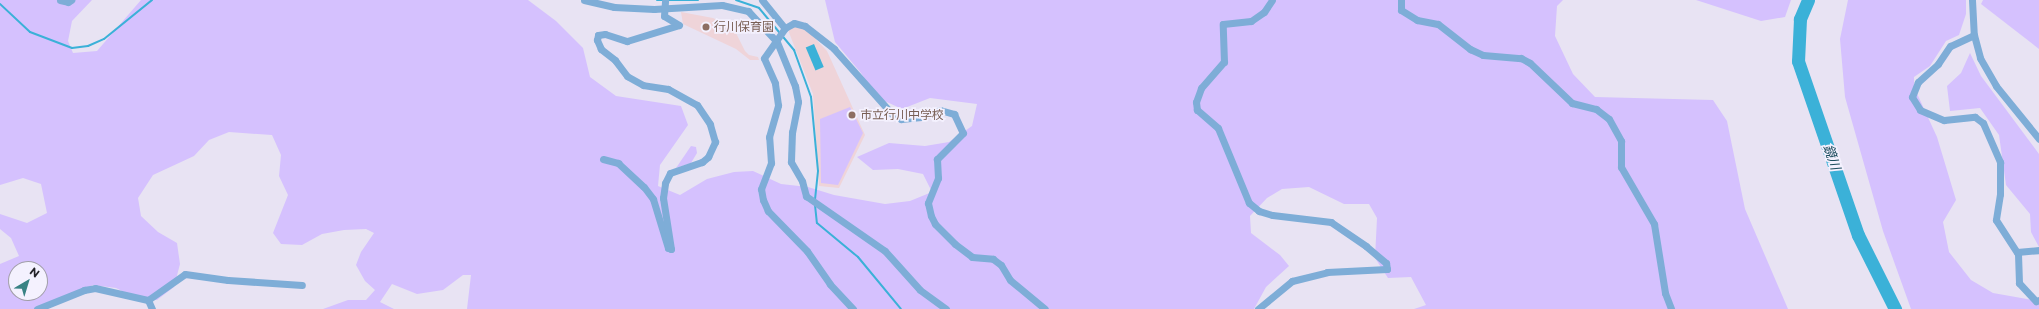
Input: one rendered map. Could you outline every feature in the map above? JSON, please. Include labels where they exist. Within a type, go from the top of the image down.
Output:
[{"type":"street","points":[[60,0],[68,2],[72,0]]},
{"type":"street","points":[[584,0],[614,7],[665,4],[722,5],[742,8],[748,11],[777,42],[795,86],[798,102],[792,132],[791,162],[802,181],[806,196],[885,251],[920,290],[946,309]]},
{"type":"street","points":[[762,0],[785,28]]},
{"type":"street","points":[[1258,309],[1292,281],[1327,272],[1387,268],[1386,263],[1366,246],[1331,222],[1272,215],[1259,211],[1249,203],[1218,128],[1197,110],[1196,102],[1201,88],[1224,62],[1223,24],[1251,21],[1264,12],[1272,0]]},
{"type":"street","points":[[1401,0],[1401,10],[1417,20],[1438,24],[1470,49],[1483,55],[1521,58],[1530,63],[1572,103],[1596,109],[1609,119],[1621,141],[1621,167],[1654,224],[1665,293],[1670,309]]},
{"type":"street","points":[[1972,0],[1974,34],[1980,58],[1996,86],[2039,139]]},
{"type":"street","points":[[603,159],[618,163],[644,187],[653,199],[668,248],[671,249],[663,198],[665,183],[670,173],[702,162],[708,157],[715,142],[710,124],[697,105],[668,89],[643,85],[627,76],[615,60],[601,49],[597,40],[598,35],[605,34],[627,41],[679,25],[666,18],[665,4]]},
{"type":"street","points":[[853,309],[830,284],[802,246],[768,211],[763,200],[761,189],[771,164],[769,137],[778,105],[775,83],[764,58],[777,42],[785,28],[794,23],[805,26],[834,49],[893,115],[901,119],[921,117],[940,110],[954,114],[963,133],[937,159],[938,178],[928,203],[931,216],[935,224],[955,244],[972,257],[993,259],[1001,265],[1010,280],[1044,309]]},
{"type":"street","points":[[1974,34],[1950,46],[1938,64],[1918,82],[1912,96],[1920,110],[1944,120],[1975,117],[1983,123],[2000,162],[2000,194],[1996,220],[2017,252],[2019,282],[2036,301],[2039,300]]},
{"type":"street","points":[[2017,252],[2039,250]]},
{"type":"street","points":[[37,309],[84,290],[95,288],[148,300],[185,274],[228,280],[302,285]]},
{"type":"street","points":[[148,300],[152,309]]},
{"type":"shaded area","points":[[0,0],[92,0],[72,21],[68,41],[73,53],[97,51],[141,0],[528,0],[556,21],[583,48],[590,77],[616,96],[681,106],[688,125],[660,165],[658,186],[680,195],[707,179],[734,172],[753,171],[781,184],[808,187],[834,195],[885,204],[910,201],[932,192],[923,174],[898,169],[873,170],[857,157],[889,143],[925,146],[949,142],[972,126],[977,104],[930,98],[902,109],[876,97],[861,73],[835,42],[825,0],[1563,0],[1557,6],[1555,36],[1573,74],[1595,97],[1713,100],[1727,121],[1745,209],[1788,309],[1414,309],[1426,305],[1411,277],[1388,278],[1375,258],[1377,218],[1369,204],[1344,204],[1309,187],[1282,189],[1267,198],[1250,216],[1251,233],[1280,255],[1289,266],[1266,287],[1254,309],[467,309],[471,275],[463,275],[443,290],[417,294],[392,284],[380,302],[394,309],[323,309],[348,300],[366,300],[375,290],[365,281],[356,265],[361,252],[374,233],[366,229],[344,230],[322,234],[302,245],[281,244],[273,233],[288,195],[279,176],[281,155],[272,135],[229,132],[209,140],[194,156],[153,175],[138,198],[141,216],[158,232],[177,243],[180,264],[174,287],[157,300],[136,298],[116,288],[93,285],[38,309],[0,309],[0,264],[19,256],[11,238],[0,229],[0,214],[27,223],[47,213],[41,184],[23,178],[0,185]]},
{"type":"shaded area","points":[[1696,0],[1791,0],[1785,17],[1761,21]]},
{"type":"shaded area","points":[[1848,0],[1966,0],[1966,14],[1959,35],[1946,41],[1930,66],[1914,77],[1914,87],[1937,137],[1956,200],[1943,222],[1949,252],[1971,280],[1993,293],[2039,301],[2039,309],[1911,309],[1883,231],[1845,97],[1840,39]]},
{"type":"shaded area","points":[[1983,0],[2039,0],[2039,49],[1981,4]]},
{"type":"shaded area","points":[[681,12],[713,18],[734,29],[745,51],[749,55],[758,57],[759,60],[750,60],[736,49],[683,24]]},
{"type":"shaded area","points":[[794,26],[807,30],[827,51],[865,135],[839,188],[819,186],[813,94],[788,30]]},
{"type":"shaded area","points":[[1970,53],[1981,76],[2039,154],[2039,247],[2031,232],[2030,214],[2006,185],[1999,135],[1980,108],[1950,111],[1947,86],[1961,73]]},
{"type":"shaded area","points":[[850,107],[863,133],[838,185],[821,183],[820,119]]},
{"type":"shaded area","points":[[691,146],[696,147],[697,153],[691,163],[676,168]]},
{"type":"water","points":[[814,44],[824,67],[815,71],[806,48]]},
{"type":"waterway","points":[[0,4],[30,32],[72,48],[88,46],[104,39],[152,0]]},
{"type":"waterway","points":[[657,0],[698,0]]},
{"type":"waterway","points":[[736,0],[759,8],[794,50],[811,97],[818,171],[815,201]]},
{"type":"waterway","name":"鏡川","points":[[1808,0],[1800,19],[1798,61],[1858,235],[1895,309]]},
{"type":"waterway","points":[[815,205],[817,223],[858,257],[901,309]]},
{"type":"place","name":"行川保育園","points":[[706,27]]},
{"type":"place","name":"市立行川中学校","points":[[852,115]]}]
